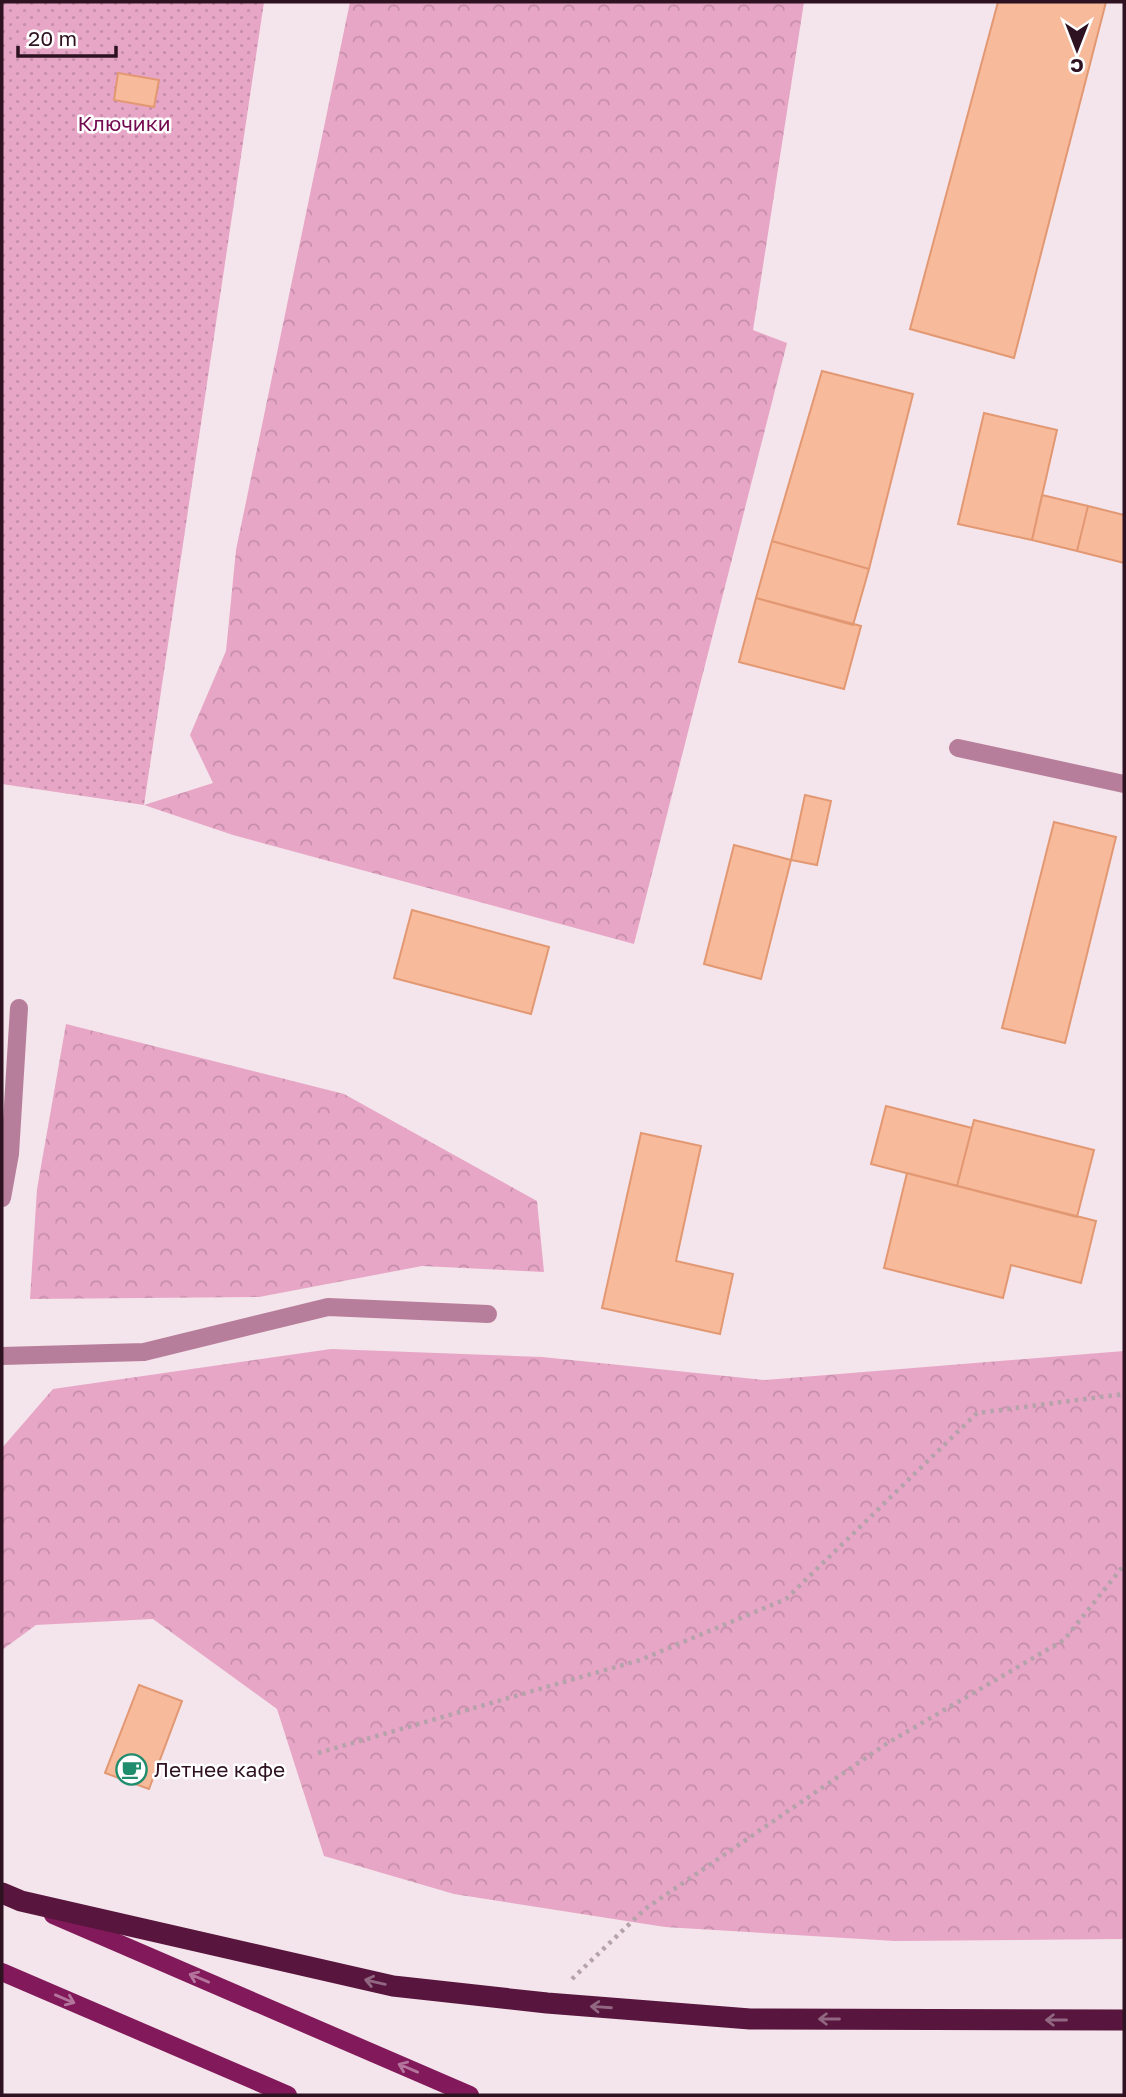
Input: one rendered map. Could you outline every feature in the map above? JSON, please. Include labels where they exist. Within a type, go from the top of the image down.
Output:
[{"type":"highway","points":[[11,1897],[393,1986],[547,2003],[750,2019],[1124,2020]]},
{"type":"main road","points":[[11,1897],[470,2095]]},
{"type":"main road","points":[[2,1972],[288,2095]]},
{"type":"lane","points":[[958,748],[1124,784]]},
{"type":"lane","points":[[2,1198],[10,1154],[19,1008]]},
{"type":"lane","points":[[2,1356],[144,1352],[328,1307],[488,1314]]},
{"type":"path","points":[[318,1753],[640,1660],[786,1599],[976,1413],[1124,1394]]},
{"type":"path","points":[[547,2003],[645,1909],[886,1744],[1064,1640],[1124,1565]]},
{"type":"green space","name":"Ключики","points":[[2,2],[264,2],[144,805],[2,784]]},
{"type":"green space","points":[[350,2],[804,2],[753,330],[787,343],[634,944],[233,835],[144,805],[213,783],[190,735],[226,651],[236,550]]},
{"type":"green space","points":[[66,1024],[344,1094],[537,1201],[544,1272],[422,1266],[259,1297],[30,1299],[37,1189]]},
{"type":"green space","points":[[331,1349],[542,1357],[765,1380],[1124,1351],[1124,1939],[895,1941],[665,1927],[454,1894],[324,1856],[277,1709],[153,1619],[36,1625],[2,1650],[2,1448],[53,1389]]},
{"type":"building","points":[[998,2],[1106,2],[1014,358],[910,329]]},
{"type":"building","points":[[118,73],[159,80],[154,107],[114,100]]},
{"type":"building","points":[[822,371],[913,394],[869,569],[772,541]]},
{"type":"building","points":[[984,413],[1057,430],[1032,540],[958,524]]},
{"type":"building","points":[[1042,495],[1088,506],[1077,551],[1032,540]]},
{"type":"building","points":[[1088,506],[1124,515],[1124,563],[1077,551]]},
{"type":"building","points":[[772,541],[869,569],[853,625],[756,598]]},
{"type":"building","points":[[756,598],[861,626],[844,689],[739,662]]},
{"type":"building","points":[[805,795],[831,801],[817,865],[791,860]]},
{"type":"building","points":[[1054,822],[1116,837],[1065,1043],[1002,1028]]},
{"type":"building","points":[[734,845],[791,860],[761,979],[704,964]]},
{"type":"building","points":[[412,910],[549,947],[531,1014],[394,978]]},
{"type":"building","points":[[886,1106],[972,1128],[957,1186],[871,1164]]},
{"type":"building","points":[[974,1120],[1094,1150],[1077,1217],[957,1186]]},
{"type":"building","points":[[641,1133],[701,1146],[676,1261],[733,1274],[720,1334],[602,1308]]},
{"type":"building","points":[[907,1173],[1096,1221],[1081,1283],[1011,1265],[1003,1298],[884,1268]]},
{"type":"building","points":[[139,1685],[182,1701],[149,1789],[105,1773]]},
{"type":"place","name":"Летнее кафе","points":[[131,1770]]}]
